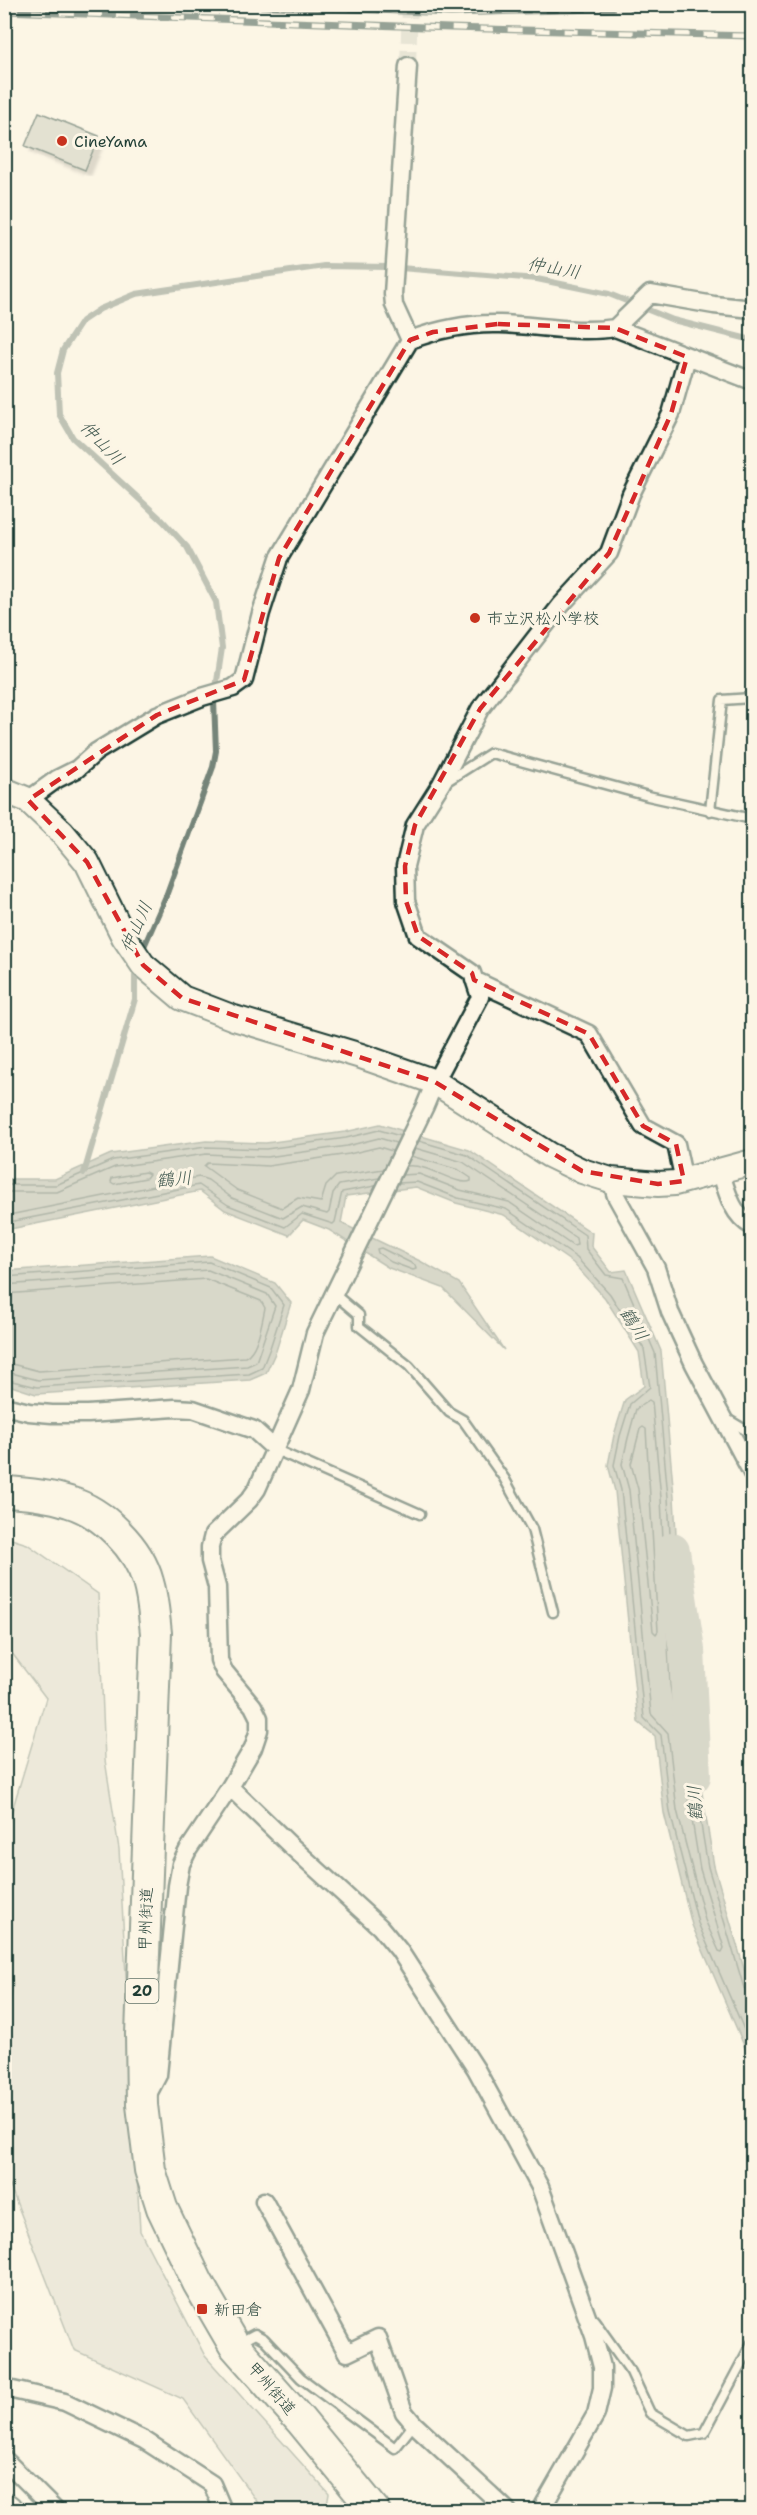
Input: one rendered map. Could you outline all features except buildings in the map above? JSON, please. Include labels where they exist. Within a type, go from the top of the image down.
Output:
[{"type":"highway","name":"甲州街道","points":[[4,1492],[70,1502],[96,1515],[128,1545],[140,1562],[148,1580],[156,1633],[141,2034],[142,2105],[150,2170],[162,2208],[198,2283],[234,2345],[301,2421],[374,2511]]},
{"type":"street","points":[[408,66],[393,294],[394,305],[410,340]]},
{"type":"street","points":[[615,328],[650,294],[753,309]]},
{"type":"street","points":[[28,800],[57,779],[77,769],[96,752],[157,715],[202,697],[233,688],[244,680],[279,558],[410,340],[458,326],[498,324],[598,331],[615,328],[753,381]]},
{"type":"street","points":[[142,2105],[158,2075],[181,1864],[253,1748],[259,1730],[259,1718],[254,1706],[224,1671],[219,1660],[218,1587],[210,1561],[213,1535],[249,1500],[257,1489],[301,1390],[315,1333],[333,1293],[435,1082],[480,997],[472,973],[418,936],[406,901],[405,866],[415,825],[441,784],[480,710],[561,605],[609,553],[632,494],[671,414],[687,357]]},
{"type":"street","points":[[4,790],[28,800],[62,832],[87,862],[124,937],[143,965],[182,998],[203,1008],[361,1056],[435,1082],[549,1155],[582,1171],[611,1180],[658,1184],[684,1181],[722,1173],[753,1162]]},
{"type":"street","points":[[474,980],[589,1034],[644,1126],[676,1144],[684,1181]]},
{"type":"street","points":[[722,1173],[734,1208],[745,1222],[753,1226]]},
{"type":"street","points":[[611,1180],[628,1220],[656,1268],[670,1312],[694,1364],[753,1473]]},
{"type":"street","points":[[4,1406],[29,1412],[70,1414],[175,1407],[194,1408],[254,1430],[276,1450]]},
{"type":"street","points":[[230,1787],[380,1927],[399,1950],[476,2069],[540,2187],[602,2367],[602,2388],[596,2414],[541,2511]]},
{"type":"street","points":[[264,2201],[347,2353],[378,2338],[404,2412],[507,2511]]},
{"type":"street","points":[[4,2388],[65,2402],[144,2440],[212,2484],[223,2511]]},
{"type":"street","points":[[4,2459],[55,2511]]},
{"type":"lane","points":[[710,811],[722,700],[753,698]]},
{"type":"lane","points":[[441,784],[491,753],[710,811],[753,819]]},
{"type":"lane","points":[[333,1293],[359,1315],[359,1326],[409,1366],[449,1412],[463,1420],[504,1478],[532,1529],[553,1612]]},
{"type":"lane","points":[[723,1417],[753,1434]]},
{"type":"lane","points":[[276,1450],[420,1514]]},
{"type":"lane","points":[[580,2300],[631,2372],[650,2414],[688,2436],[704,2433],[753,2343]]},
{"type":"lane","points":[[234,2345],[255,2334],[264,2338],[301,2378],[395,2448],[414,2424]]},
{"type":"highlighted area","points":[[498,324],[615,328],[687,357],[671,414],[609,553],[480,709],[415,825],[405,866],[406,901],[418,936],[472,973],[474,980],[589,1034],[643,1126],[676,1144],[684,1181],[658,1184],[582,1171],[435,1082],[182,998],[143,965],[87,862],[28,800],[157,715],[244,680],[279,558],[410,340],[433,332]]},
{"type":"shaded area","points":[[5,1537],[27,1544],[98,1594],[105,1760],[119,1849],[140,2231],[205,2356],[329,2494],[326,2510],[263,2510],[183,2399],[74,2350],[5,2173],[5,2042],[13,1984],[5,1954],[5,1834],[46,1698],[5,1644]]},
{"type":"water","points":[[380,1124],[469,1150],[592,1233],[591,1246],[611,1272],[626,1270],[661,1351],[674,1497],[684,1684],[714,1866],[752,1996],[752,2064],[692,1925],[664,1813],[655,1736],[638,1722],[615,1491],[608,1465],[625,1400],[644,1386],[639,1352],[605,1298],[573,1263],[504,1215],[456,1203],[416,1187],[346,1196],[341,1223],[420,1261],[459,1283],[504,1350],[443,1288],[389,1268],[329,1230],[303,1220],[289,1235],[225,1210],[200,1191],[5,1230],[4,1179],[55,1179],[111,1154],[206,1141],[266,1143],[345,1132]]},
{"type":"water","points":[[210,1256],[275,1283],[291,1303],[276,1351],[266,1373],[250,1380],[36,1394],[5,1384],[5,1271]]},
{"type":"waterway","name":"仲山川","points":[[142,951],[166,896],[213,767],[216,751],[214,701],[222,648],[216,602],[187,547],[163,521],[73,438],[59,414],[57,373],[63,350],[82,321],[100,309],[136,294],[324,266],[388,267],[537,279],[609,294],[673,320],[752,340]]},
{"type":"waterway","name":"仲山川","points":[[84,1173],[135,999],[135,969]]},
{"type":"waterway","name":"鶴川","points":[[672,1551],[687,1650],[693,1776]]},
{"type":"tunnel","points":[[408,66],[410,4]]},
{"type":"railway","points":[[223,4],[451,13],[752,5]]},
{"type":"railway","points":[[4,11],[450,28],[752,36]]},
{"type":"place","name":"CineYama","points":[[62,141]]},
{"type":"place","name":"市立沢松小学校","points":[[475,618]]},
{"type":"place","name":"新田倉","points":[[202,2309]]}]
